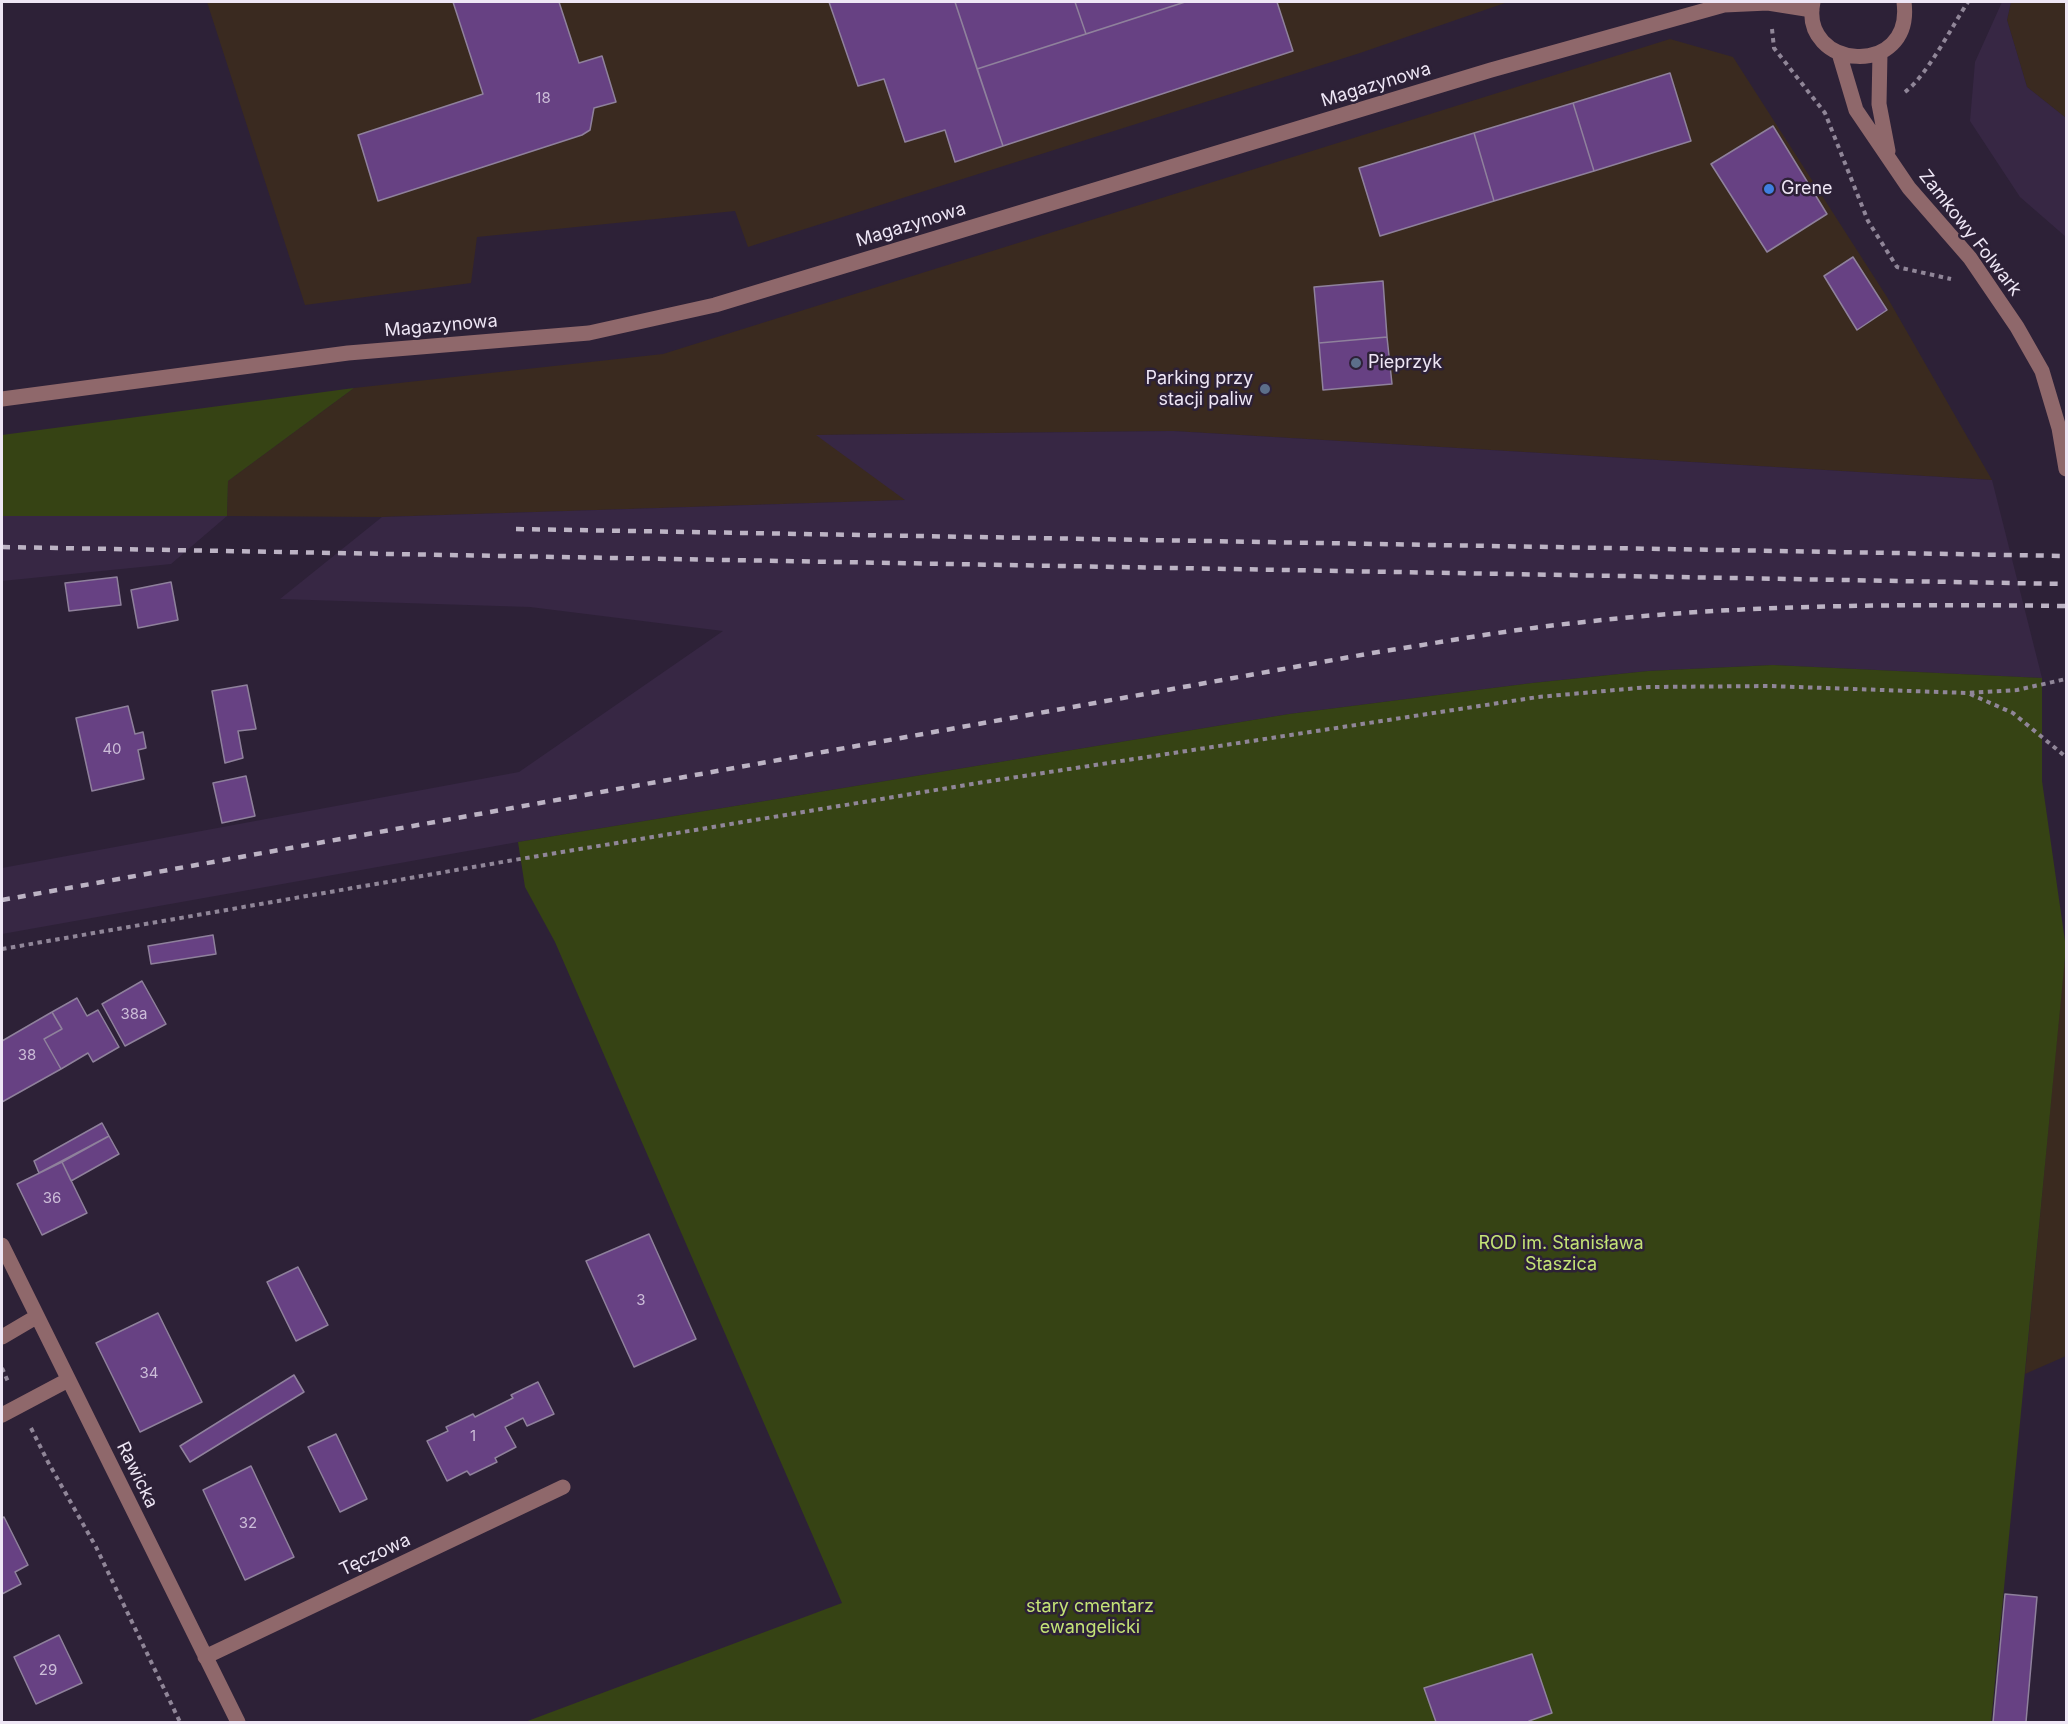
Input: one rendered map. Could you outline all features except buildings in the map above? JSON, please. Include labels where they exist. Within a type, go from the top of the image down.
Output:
[{"type":"street","points":[[1813,6],[1814,23],[1819,36],[1828,46],[1852,57],[1867,57],[1880,53],[1893,43],[1904,23],[1905,7],[1919,2]]},
{"type":"street","name":"Magazynowa","points":[[2,399],[348,353],[589,333],[715,305],[1491,70],[1723,4],[1768,3],[1813,6]]},
{"type":"street","name":"Zamkowy Folwark","points":[[1839,53],[1856,110],[1910,188],[1970,258],[2017,327],[2042,371],[2059,428],[2067,469]]},
{"type":"street","name":"Zamkowy Folwark","points":[[1880,53],[1879,104],[1889,157]]},
{"type":"street","name":"Rawicka","points":[[2,1245],[238,1722]]},
{"type":"street","points":[[2,1336],[36,1317]]},
{"type":"street","points":[[2,1415],[68,1380]]},
{"type":"street","name":"Tęczowa","points":[[205,1657],[563,1487]]},
{"type":"path","points":[[1768,3],[1774,48],[1825,113],[1868,221],[1897,267],[1991,288]]},
{"type":"path","points":[[2,949],[496,863],[978,783],[1538,697],[1661,687],[1769,686],[1967,693],[2017,690],[2067,679]]},
{"type":"path","points":[[1967,693],[2013,713],[2067,757]]},
{"type":"path","points":[[2,1368],[48,1462],[96,1547],[180,1722]]},
{"type":"shaded area","points":[[207,2],[1508,2],[1360,53],[748,247],[735,211],[477,237],[471,283],[305,305]]},
{"type":"shaded area","points":[[2002,2],[2011,2],[2007,20],[2027,87],[2066,118],[2066,237],[2020,197],[1970,121],[1975,62]]},
{"type":"shaded area","points":[[2011,2],[2066,2],[2066,118],[2027,87],[2007,20]]},
{"type":"shaded area","points":[[1670,39],[1733,57],[1887,297],[1992,480],[1173,431],[817,435],[906,500],[382,517],[227,516],[228,481],[354,388],[663,354]]},
{"type":"shaded area","points":[[1173,431],[1992,480],[2042,678],[1773,665],[1648,671],[1532,683],[1289,714],[518,842],[2,934],[2,868],[519,772],[723,631],[530,607],[280,599],[382,517],[905,500],[816,435]]},
{"type":"shaded area","points":[[2,516],[227,516],[171,564],[2,581]]},
{"type":"shaded area","points":[[2064,964],[2066,964],[2066,1356],[2025,1374]]},
{"type":"green space","points":[[354,388],[228,481],[227,516],[2,516],[2,435]]},
{"type":"green space","name":"ROD im. Stanisława Staszica","points":[[1773,665],[2042,678],[2042,781],[2066,948],[1991,1722],[525,1722],[842,1603],[555,942],[525,887],[518,842],[1289,714],[1532,683],[1648,671]]},
{"type":"railway","points":[[516,529],[2066,556]]},
{"type":"railway","points":[[2,547],[2066,584]]},
{"type":"railway","points":[[2,900],[1372,653],[1504,632],[1644,616],[1764,608],[1885,605],[2066,606]]},
{"type":"place","name":"Grene","points":[[1769,189]]},
{"type":"place","name":"Pieprzyk","points":[[1356,363]]},
{"type":"place","name":"Parking przy stacji paliw","points":[[1265,389]]},
{"type":"park label","name":"stary cmentarz ewangelicki","points":[[1090,1617]]}]
